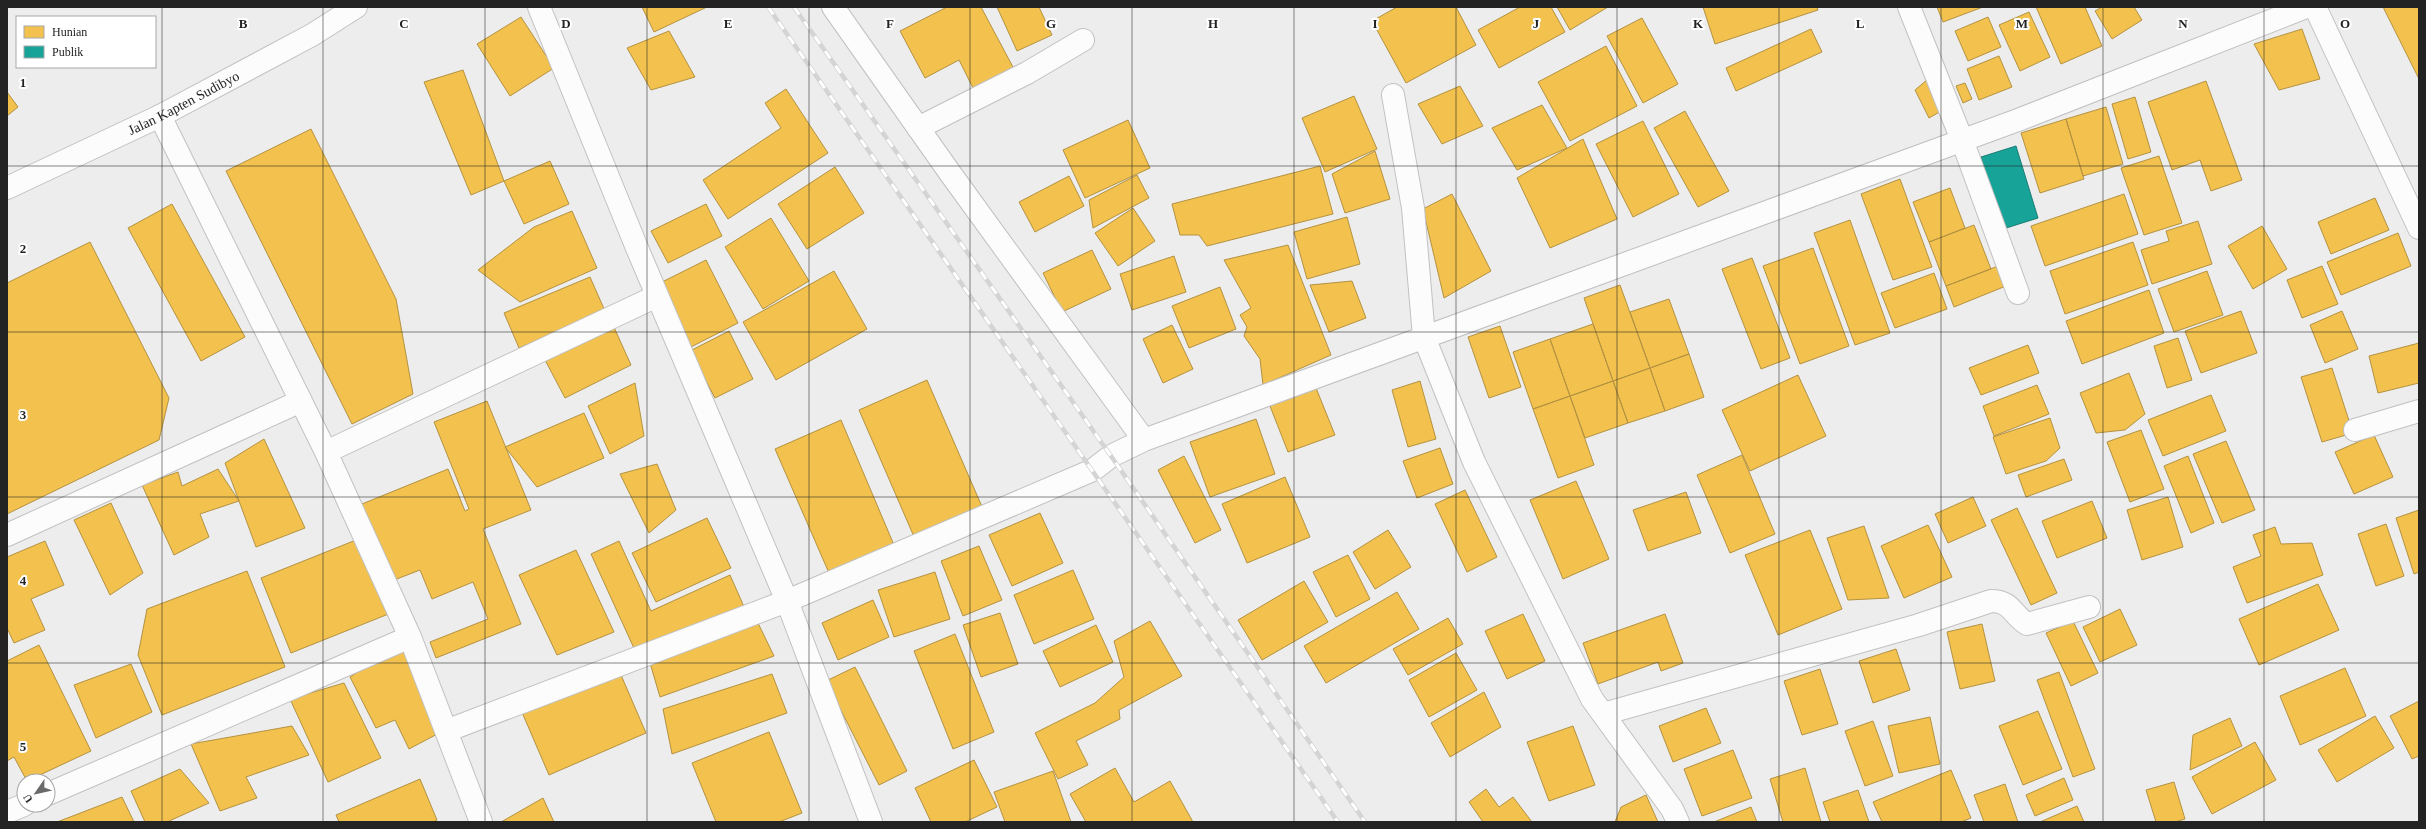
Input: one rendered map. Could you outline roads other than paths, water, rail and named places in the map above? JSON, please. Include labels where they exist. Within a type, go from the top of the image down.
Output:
[{"type":"street","name":"Jalan Kapten Sudibyo","points":[[7,188],[160,116],[312,35],[356,7]]},
{"type":"street","points":[[539,7],[657,296],[787,601],[871,822]]},
{"type":"street","points":[[833,7],[918,128],[1144,440]]},
{"type":"street","points":[[1909,7],[1962,140],[2018,293]]},
{"type":"street","points":[[446,731],[787,601],[1093,470],[1110,456],[1144,440],[2018,120],[2306,7]]},
{"type":"street","points":[[2315,7],[2411,215],[2419,228]]},
{"type":"street","points":[[918,128],[1027,73],[1083,40]]},
{"type":"street","points":[[1392,95],[1413,208],[1424,337],[1474,462],[1592,699],[1672,809],[1678,822]]},
{"type":"street","points":[[160,116],[326,452],[410,637],[481,822]]},
{"type":"street","points":[[326,452],[657,296]]},
{"type":"street","points":[[7,535],[301,401]]},
{"type":"street","points":[[2355,430],[2419,411]]},
{"type":"street","points":[[1603,714],[1919,625],[1991,601],[2001,601],[2007,604],[2027,624],[2089,607]]},
{"type":"street","points":[[56,791],[410,637]]},
{"type":"railway","points":[[768,7],[1338,822]]},
{"type":"railway","points":[[794,7],[1111,456],[1365,822]]}]
